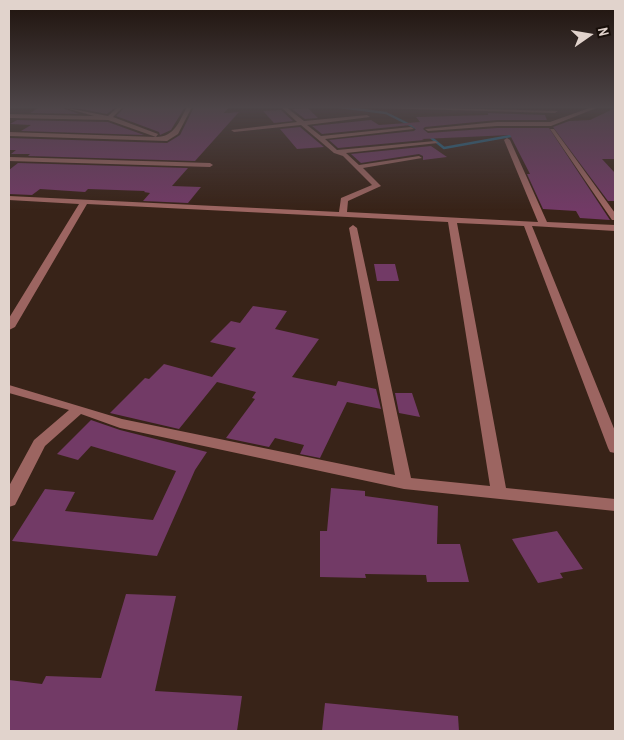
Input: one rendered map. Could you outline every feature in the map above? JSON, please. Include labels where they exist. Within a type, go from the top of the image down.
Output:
[{"type":"street","points":[[325,142],[336,152],[345,155],[377,186],[344,200],[343,215]]},
{"type":"street","points":[[508,142],[544,225]]},
{"type":"street","points":[[560,142],[615,218]]},
{"type":"street","points":[[336,152],[435,143]]},
{"type":"street","points":[[357,167],[418,158]]},
{"type":"street","points":[[9,159],[210,165]]},
{"type":"street","points":[[9,198],[612,228],[615,240]]},
{"type":"street","points":[[9,327],[84,202]]},
{"type":"street","points":[[452,220],[499,494]]},
{"type":"street","points":[[527,224],[615,448]]},
{"type":"street","points":[[353,228],[404,483]]},
{"type":"street","points":[[9,389],[120,423],[404,483],[615,505]]},
{"type":"street","points":[[9,501],[39,443],[79,409]]},
{"type":"building","points":[[9,142],[212,142],[195,161],[28,156],[30,154],[11,154],[16,150],[9,150]]},
{"type":"building","points":[[291,142],[317,142],[324,147],[297,149]]},
{"type":"building","points":[[331,142],[408,142],[338,148]]},
{"type":"building","points":[[513,142],[558,142],[610,220],[580,218],[576,211],[543,209],[527,174],[530,174]]},
{"type":"building","points":[[564,142],[615,142],[615,159],[602,159],[615,173],[615,201],[608,201]]},
{"type":"building","points":[[431,146],[447,157],[423,160],[423,156],[419,154],[361,163],[351,154]]},
{"type":"building","points":[[18,163],[188,168],[172,186],[201,187],[188,203],[143,201],[150,193],[145,191],[88,189],[85,192],[40,189],[32,195],[9,194],[9,170]]},
{"type":"building","points":[[374,264],[395,264],[399,281],[377,281]]},
{"type":"building","points":[[253,306],[287,311],[275,329],[319,339],[292,377],[336,386],[338,381],[376,389],[381,409],[347,402],[320,458],[300,454],[304,445],[275,438],[269,447],[226,438],[255,399],[252,398],[256,392],[217,382],[179,429],[110,413],[145,378],[149,379],[164,364],[212,377],[236,348],[210,342],[231,321],[240,323]]},
{"type":"building","points":[[395,393],[412,393],[420,417],[399,413]]},
{"type":"building","points":[[91,420],[120,430],[207,452],[195,470],[157,556],[12,541],[45,489],[75,492],[65,511],[153,520],[176,471],[91,446],[78,460],[57,454]]},
{"type":"building","points":[[331,488],[365,491],[365,496],[438,506],[437,544],[460,544],[469,582],[427,582],[426,575],[365,574],[366,578],[320,577],[320,531],[327,531]]},
{"type":"building","points":[[557,531],[583,569],[560,573],[563,578],[538,583],[512,539]]},
{"type":"building","points":[[126,594],[176,596],[155,691],[242,696],[237,731],[9,731],[9,680],[42,684],[46,676],[101,678]]},
{"type":"building","points":[[325,703],[458,716],[459,731],[322,731]]},
{"type":"waterway","points":[[436,142],[444,148],[480,142]]}]
